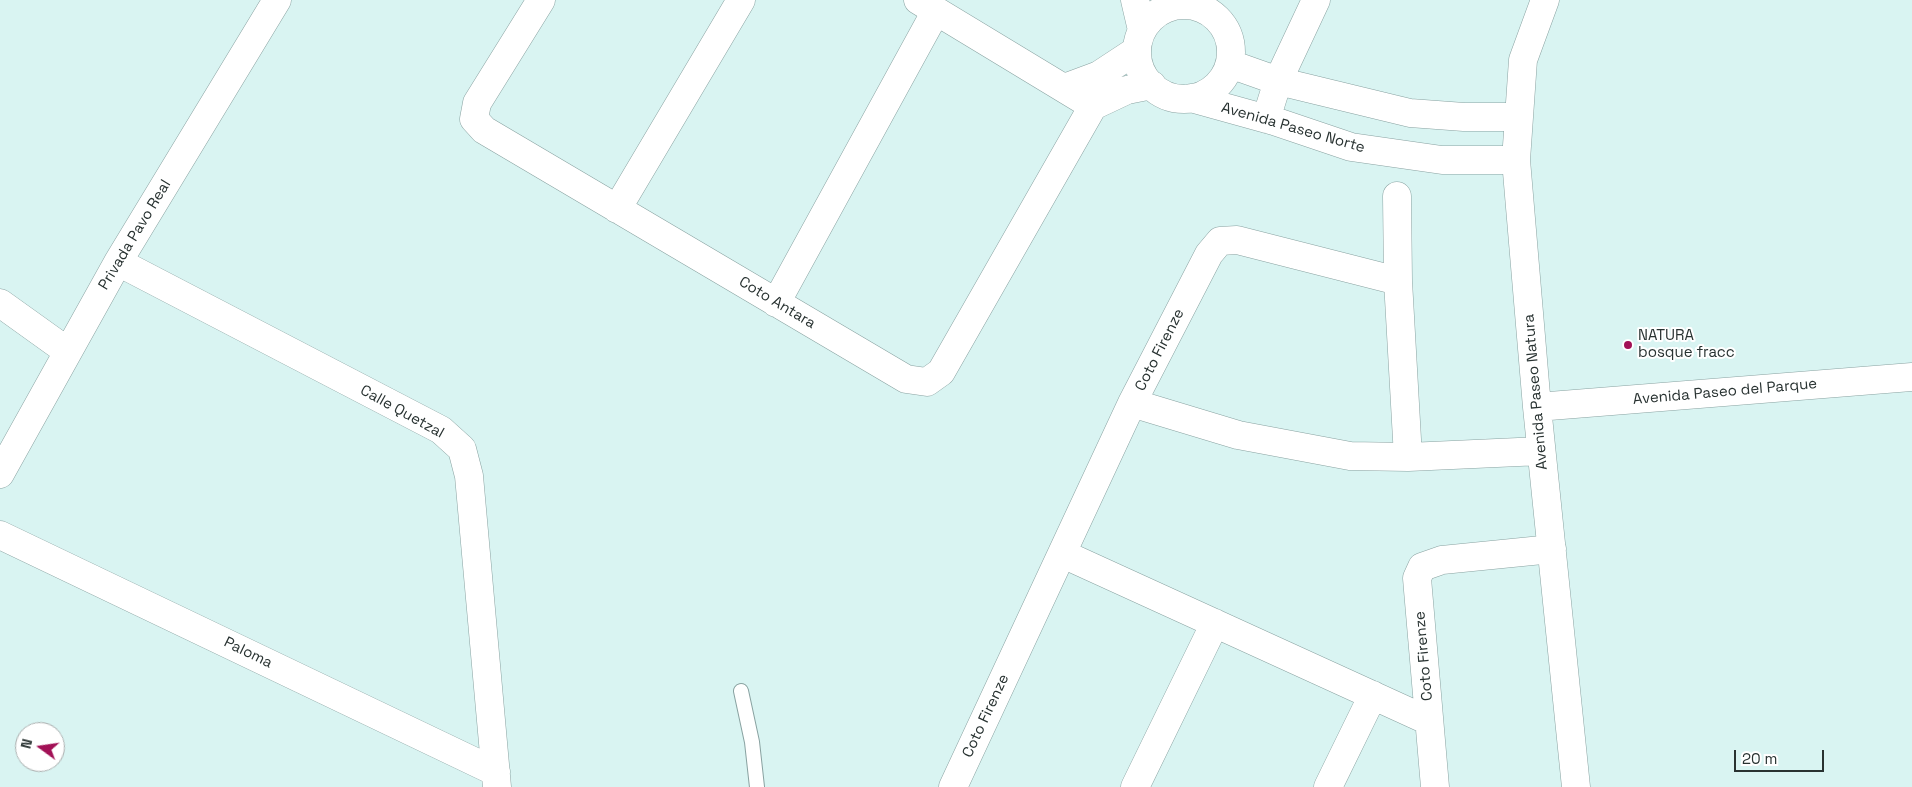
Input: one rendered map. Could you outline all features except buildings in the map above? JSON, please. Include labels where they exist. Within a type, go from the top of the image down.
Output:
[{"type":"street","name":"Privada Pavo Real","points":[[0,474],[118,262],[277,0]]},
{"type":"street","name":"Coto Antara","points":[[541,0],[476,103],[474,120],[484,130],[906,379],[927,382],[941,372],[1093,106]]},
{"type":"street","points":[[617,209],[741,0]]},
{"type":"street","points":[[1064,88],[1099,75],[1140,40],[1151,18],[1163,10],[1190,2],[1218,19],[1229,40],[1230,64],[1226,74],[1211,90],[1191,98],[1177,98],[1163,94],[1144,75],[1140,40],[1135,0]]},
{"type":"street","points":[[1266,119],[1278,81],[1316,0]]},
{"type":"street","name":"Avenida Paseo Natura","points":[[1545,0],[1523,60],[1516,160],[1541,451],[1576,787]]},
{"type":"street","points":[[776,303],[927,6],[1093,106],[1127,90],[1152,85]]},
{"type":"street","points":[[1230,64],[1278,81],[1410,113],[1464,117],[1518,117]]},
{"type":"street","name":"Avenida Paseo Norte","points":[[1191,98],[1266,119],[1351,147],[1403,156],[1442,160],[1516,160]]},
{"type":"street","points":[[1397,196],[1398,281],[1408,457]]},
{"type":"street","name":"Coto Firenze","points":[[953,787],[1132,403],[1209,254],[1220,242],[1237,240],[1398,281]]},
{"type":"street","name":"Calle Quetzal","points":[[118,262],[441,430],[462,449],[469,476],[496,779]]},
{"type":"street","points":[[0,304],[67,351]]},
{"type":"street","name":"Avenida Paseo del Parque","points":[[1537,407],[1912,376]]},
{"type":"street","points":[[1132,403],[1238,435],[1350,456],[1408,457],[1541,451]]},
{"type":"street","name":"Paloma","points":[[0,535],[496,779]]},
{"type":"street","name":"Coto Firenze","points":[[1435,787],[1417,578],[1422,567],[1442,560],[1552,548]]},
{"type":"street","points":[[1063,554],[1430,720]]},
{"type":"street","points":[[1135,787],[1214,623]]},
{"type":"street","points":[[1328,787],[1373,695]]},
{"type":"lane","points":[[741,691],[752,742],[757,787]]},
{"type":"place","name":"NATURA bosque fracc","points":[[1628,345]]}]
